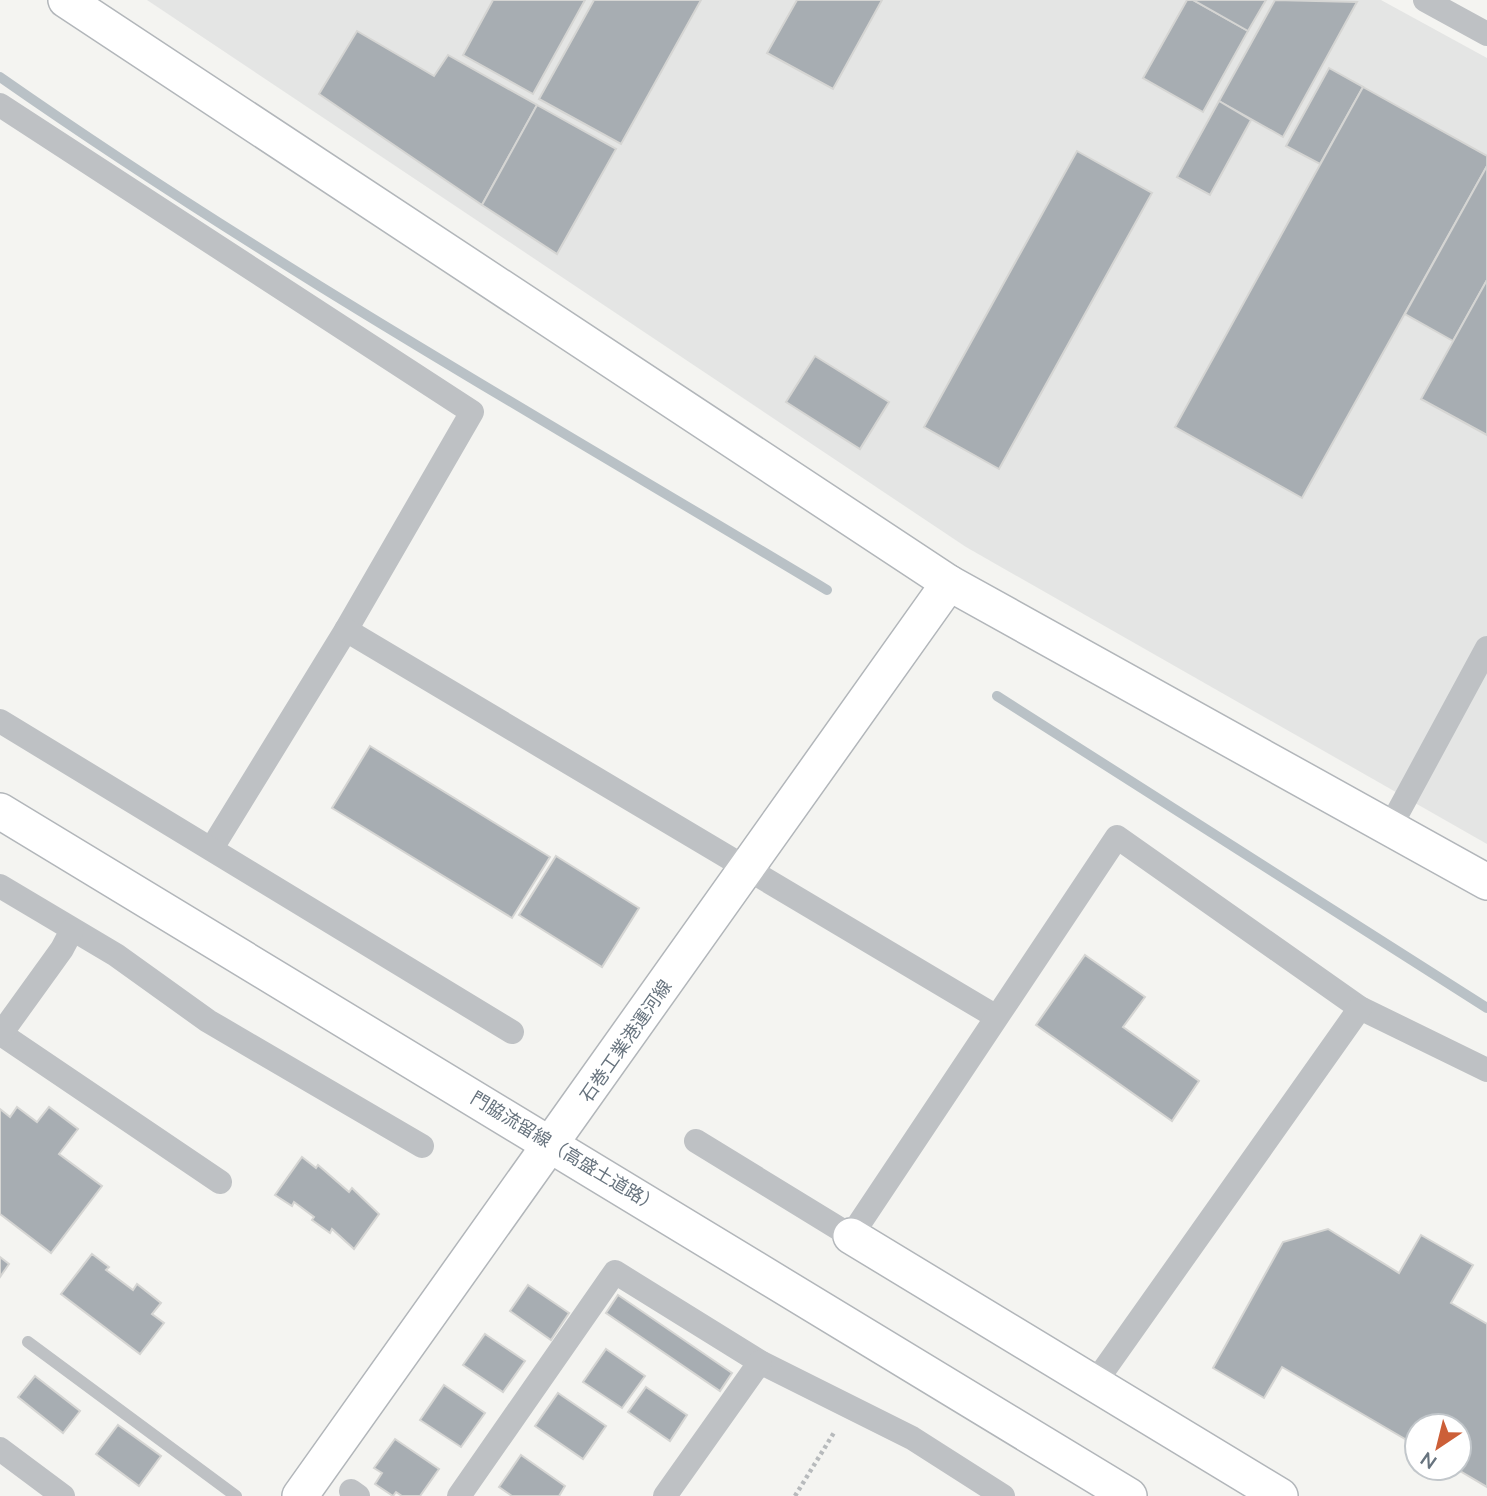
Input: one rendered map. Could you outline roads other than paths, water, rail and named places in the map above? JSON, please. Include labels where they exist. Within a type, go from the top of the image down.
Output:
[{"type":"street","points":[[66,0],[949,583],[1487,882]]},
{"type":"street","points":[[1425,0],[1487,34]]},
{"type":"street","points":[[0,105],[472,412],[346,630],[212,848]]},
{"type":"street","name":"石巻工業港運河線","points":[[299,1496],[553,1144],[949,583]]},
{"type":"street","points":[[346,630],[995,1017]]},
{"type":"street","points":[[1389,829],[1487,648]]},
{"type":"street","points":[[0,721],[512,1032]]},
{"type":"street","name":"門脇流留線（高盛土道路）","points":[[0,811],[553,1144],[1129,1496]]},
{"type":"street","points":[[851,1236],[1117,837],[1360,1008],[1487,1070]]},
{"type":"street","points":[[0,886],[116,955],[208,1021],[422,1146]]},
{"type":"street","points":[[72,930],[62,949],[0,1035],[220,1182]]},
{"type":"street","points":[[1094,1384],[1360,1008]]},
{"type":"street","points":[[696,1141],[1280,1496]]},
{"type":"street","points":[[459,1496],[615,1272],[760,1362],[912,1438],[1003,1496]]},
{"type":"street","points":[[665,1496],[760,1362]]},
{"type":"street","points":[[0,1449],[63,1496]]},
{"type":"lane","points":[[28,1342],[236,1496]]},
{"type":"waterway","points":[[0,77],[101,146],[305,277],[827,590]]},
{"type":"waterway","points":[[997,696],[1487,1008]]}]
